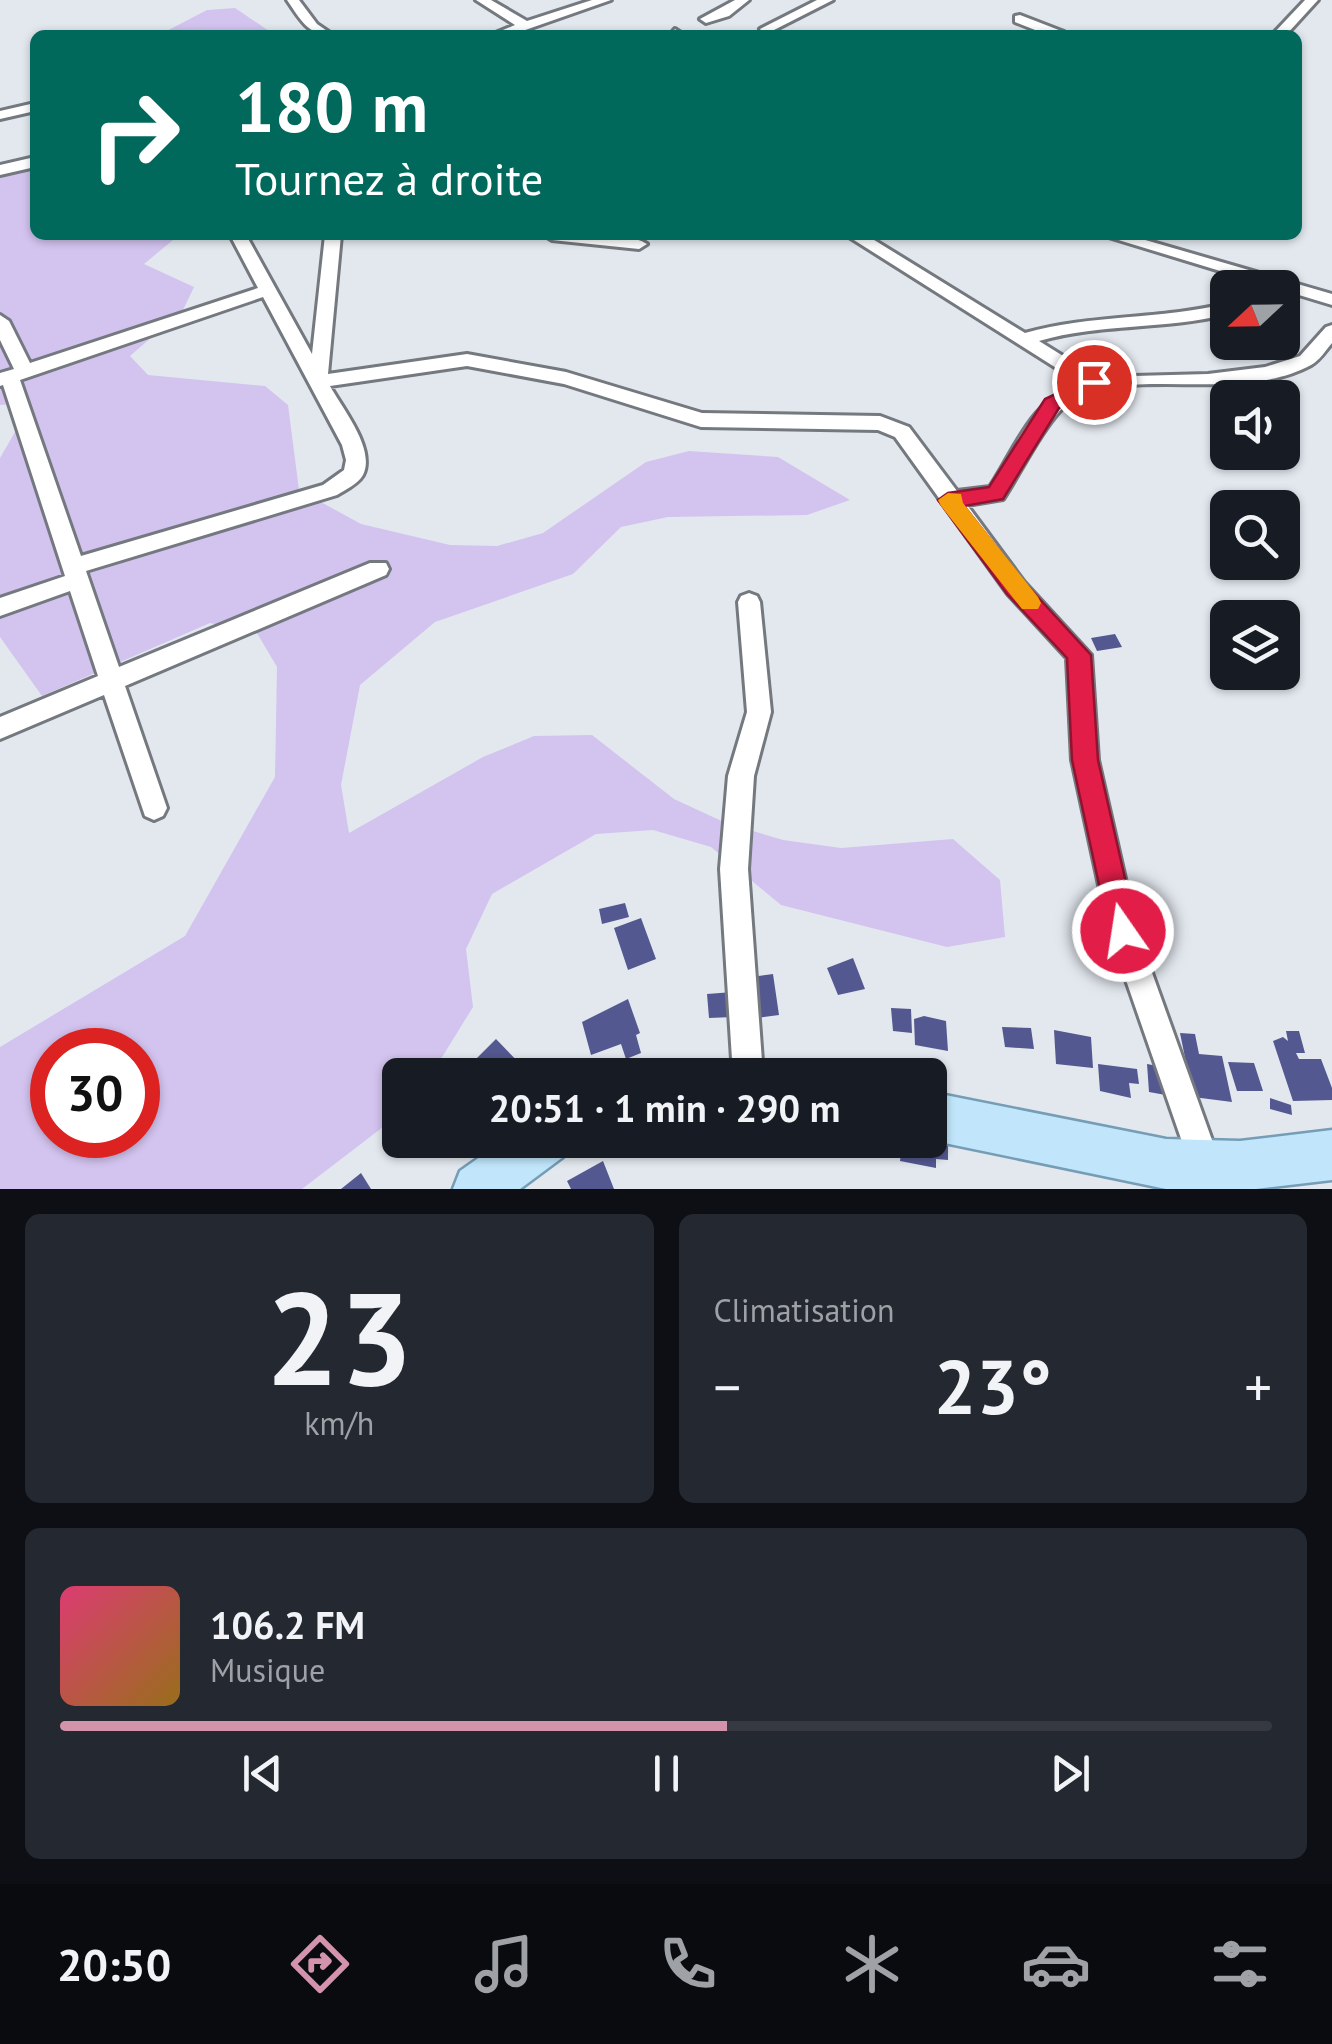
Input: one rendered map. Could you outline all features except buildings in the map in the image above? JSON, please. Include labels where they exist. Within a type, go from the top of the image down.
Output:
[{"type":"main road","points":[[947,1120],[1104,1154],[1206,1168],[1332,1155]]},
{"type":"main road","points":[[478,1189],[521,1158]]},
{"type":"street","points":[[294,0],[317,30]]},
{"type":"street","points":[[482,0],[524,25]]},
{"type":"street","points":[[512,30],[604,0]]},
{"type":"street","points":[[706,18],[725,14],[743,0]]},
{"type":"street","points":[[768,30],[827,0]]},
{"type":"street","points":[[1284,30],[1312,0]]},
{"type":"street","points":[[1020,19],[1048,30]]},
{"type":"street","points":[[0,116],[30,108]]},
{"type":"street","points":[[0,170],[30,163]]},
{"type":"street","points":[[0,607],[75,573],[344,484],[353,474],[356,460],[352,445],[241,240]]},
{"type":"street","points":[[318,382],[332,240]]},
{"type":"street","points":[[600,240],[639,244]]},
{"type":"street","points":[[862,240],[1094,382]]},
{"type":"street","points":[[1165,242],[1235,270]]},
{"type":"street","points":[[11,376],[268,290]]},
{"type":"street","points":[[1300,292],[1332,300]]},
{"type":"street","points":[[1022,340],[1069,325],[1210,312]]},
{"type":"street","points":[[0,321],[11,376],[154,808]]},
{"type":"street","points":[[948,500],[996,494],[1052,404],[1094,382],[1138,378],[1208,380],[1267,374],[1307,360],[1332,332]]},
{"type":"street","points":[[318,382],[466,360],[566,378],[700,420],[890,424],[902,432],[1016,588],[1079,655],[1085,760],[1123,931],[1206,1168]]},
{"type":"street","points":[[0,728],[378,569]]},
{"type":"street","points":[[747,1058],[734,869],[738,792],[759,712],[749,602]]},
{"type":"shaded area","points":[[235,8],[268,30],[169,30],[207,10]]},
{"type":"shaded area","points":[[0,162],[30,169],[30,240],[173,240],[144,264],[194,287],[183,310],[130,356],[148,375],[265,386],[288,405],[299,490],[361,524],[450,545],[497,546],[543,533],[646,462],[689,451],[778,457],[850,500],[807,515],[668,517],[621,527],[573,574],[435,622],[360,685],[341,785],[349,833],[483,757],[534,736],[592,735],[674,799],[726,823],[783,840],[841,848],[953,839],[1000,880],[1005,937],[947,947],[781,905],[711,847],[653,830],[596,834],[492,894],[466,949],[473,1007],[442,1058],[382,1058],[382,1128],[302,1189],[0,1189],[0,1047],[30,1029],[30,1158],[160,1158],[160,1028],[32,1028],[185,936],[275,777],[277,667],[257,633],[210,623],[42,696],[0,637],[0,458],[15,432],[13,404],[0,405]]},
{"type":"slow traffic","points":[[954,500],[948,500],[1030,603]]},
{"type":"route","points":[[1094,382],[1052,404],[996,494],[948,500],[1016,588],[1079,655],[1085,760],[1123,931]]}]
